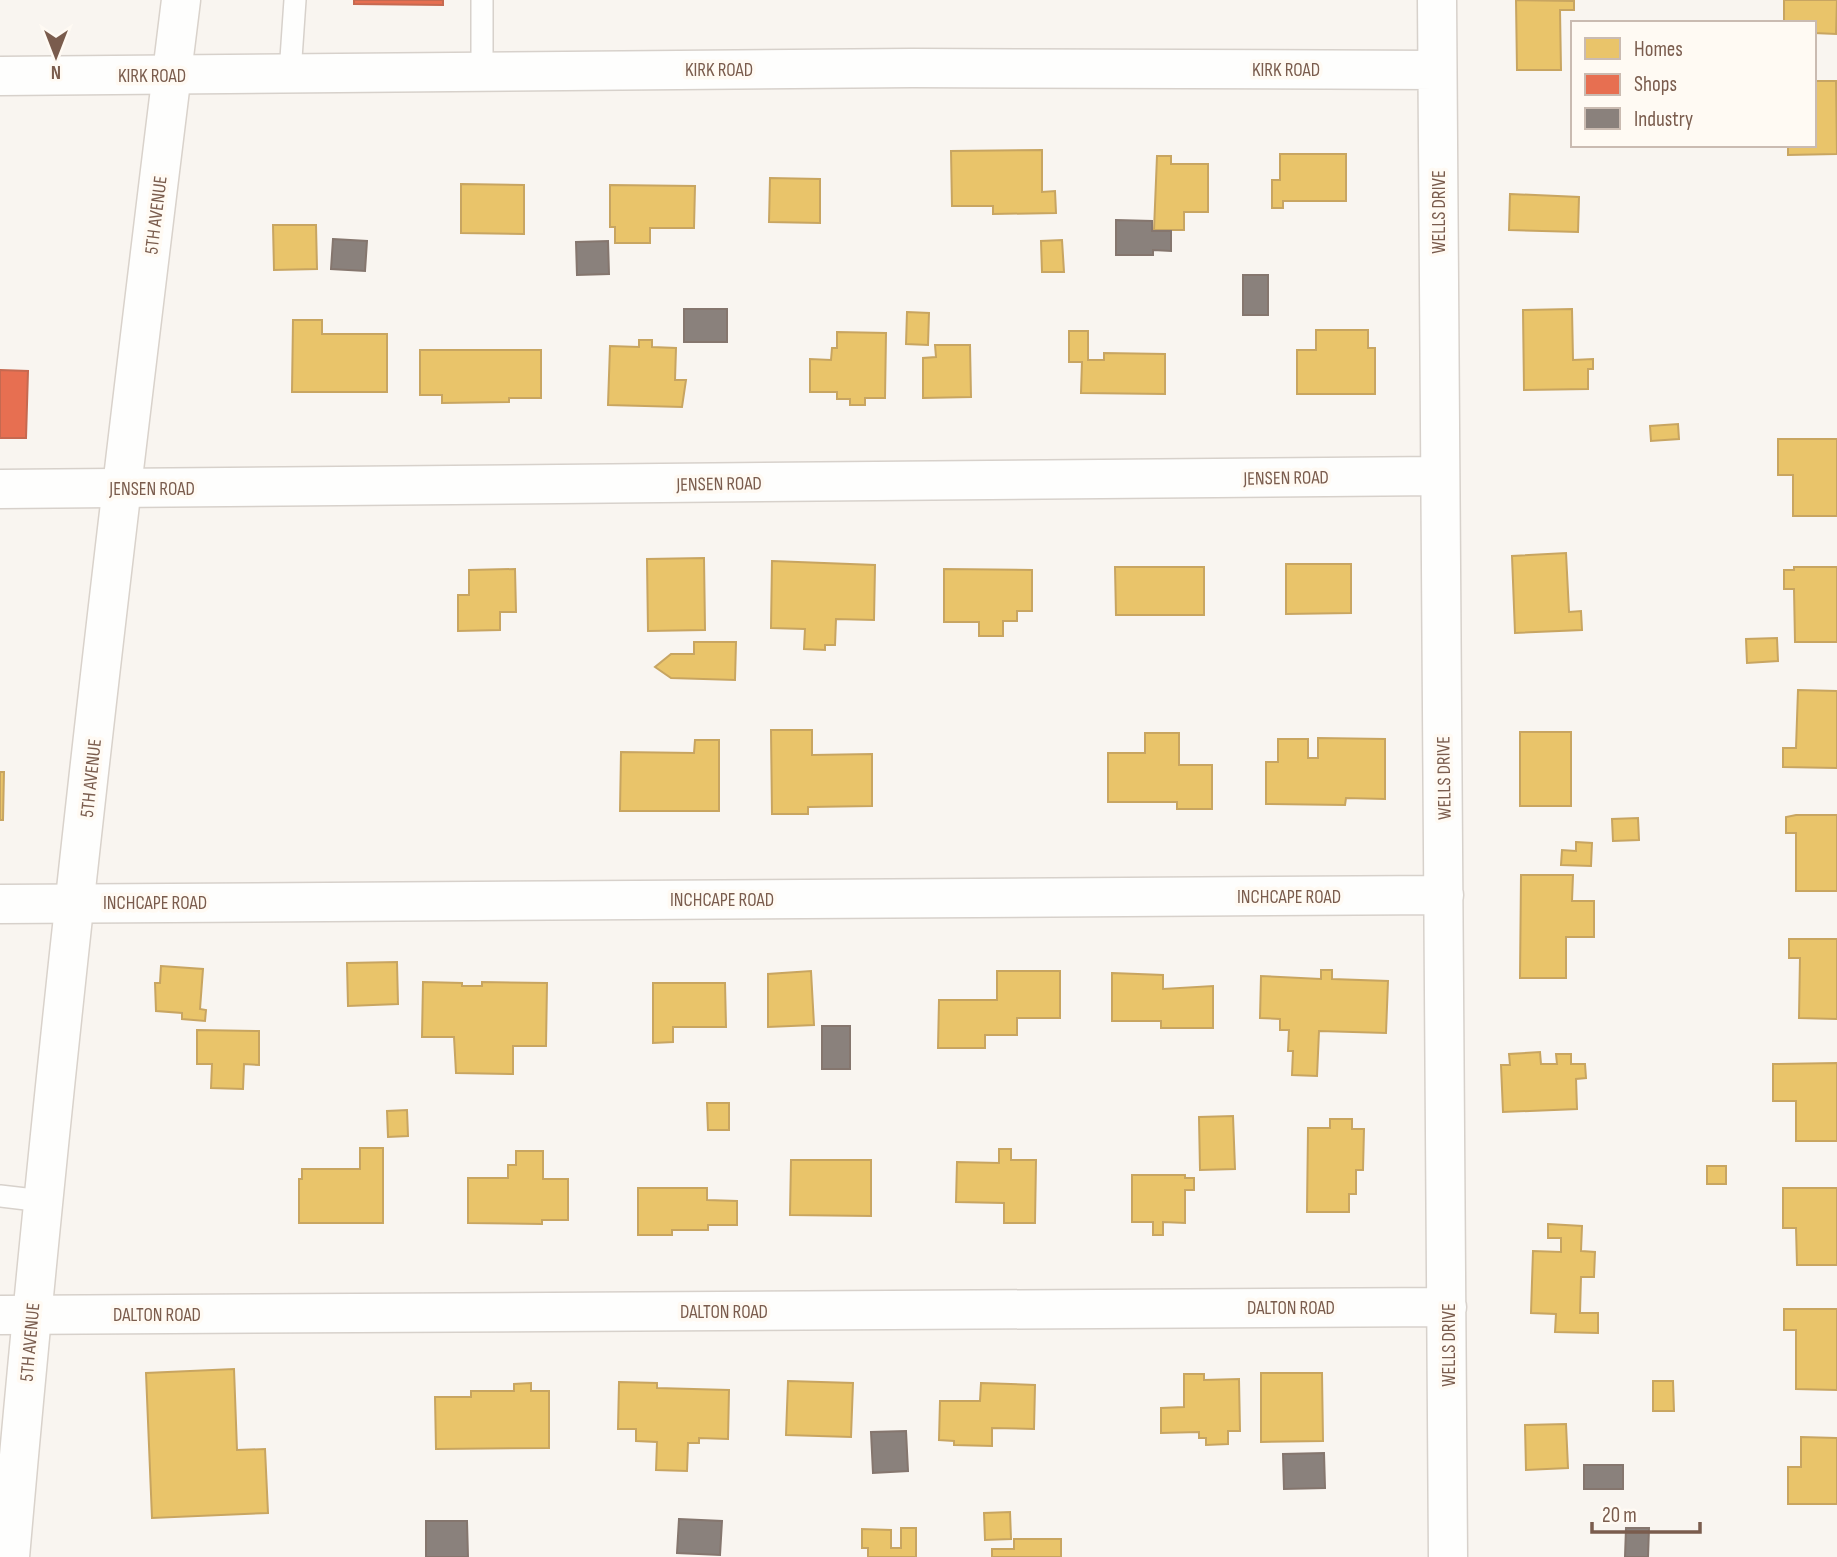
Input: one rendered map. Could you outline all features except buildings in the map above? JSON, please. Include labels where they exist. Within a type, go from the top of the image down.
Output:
[{"type":"street","name":"5TH AVENUE","points":[[10,1557],[16,1315],[43,1201],[181,0]]},
{"type":"street","name":"WELLS DRIVE","points":[[1437,0],[1438,476],[1444,895],[1448,1557]]},
{"type":"street","name":"KIRK ROAD","points":[[0,76],[912,68],[1437,69]]},
{"type":"street","name":"JENSEN ROAD","points":[[0,489],[1438,476]]},
{"type":"street","name":"INCHCAPE ROAD","points":[[0,904],[1444,895]]},
{"type":"street","name":"DALTON ROAD","points":[[16,1315],[1447,1307]]},
{"type":"lane","points":[[290,73],[295,0]]},
{"type":"lane","points":[[482,0],[482,71]]},
{"type":"lane","points":[[0,1196],[43,1201]]}]
